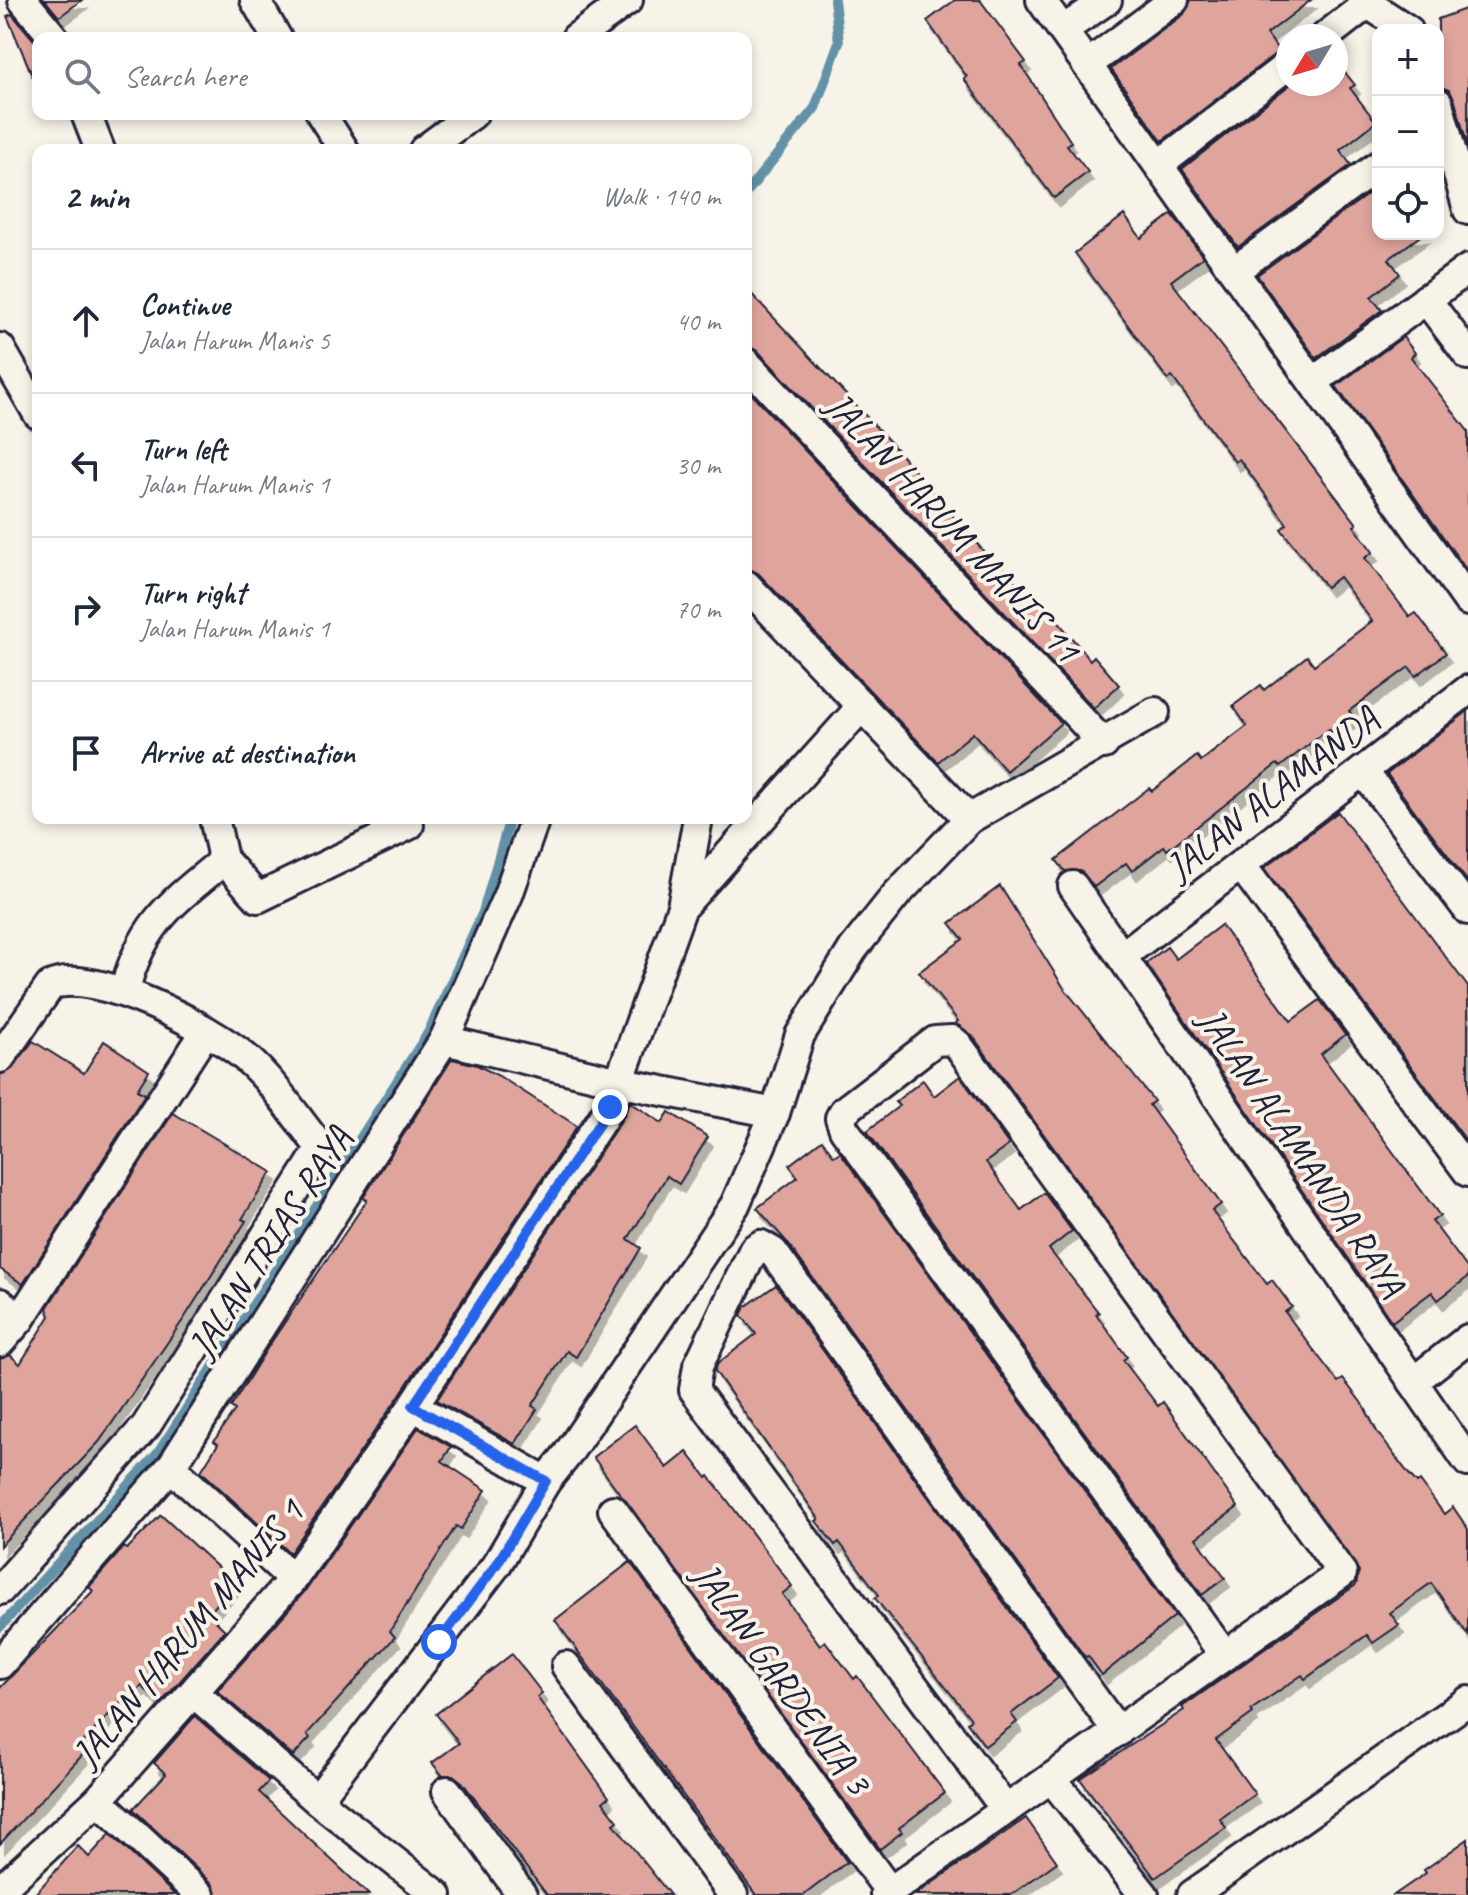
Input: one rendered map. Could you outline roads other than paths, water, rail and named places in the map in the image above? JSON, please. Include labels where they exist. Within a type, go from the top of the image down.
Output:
[{"type":"street","points":[[23,0],[49,32]]},
{"type":"street","points":[[255,0],[274,32]]},
{"type":"street","points":[[584,32],[628,0]]},
{"type":"street","points":[[1041,0],[1468,601]]},
{"type":"street","points":[[1063,30],[1107,0]]},
{"type":"street","points":[[1087,65],[1174,0]]},
{"type":"street","points":[[1340,24],[1365,2],[1399,24]]},
{"type":"street","points":[[1160,164],[1276,74]]},
{"type":"street","points":[[88,120],[98,144]]},
{"type":"street","points":[[325,120],[340,144]]},
{"type":"street","points":[[432,144],[465,120]]},
{"type":"street","points":[[1444,131],[1468,210]]},
{"type":"street","points":[[1234,271],[1375,168]]},
{"type":"street","points":[[1313,382],[1468,269]]},
{"type":"street","points":[[1426,299],[1468,355]]},
{"type":"street","points":[[0,348],[32,404]]},
{"type":"street","name":"JALAN HARUM MANIS 11","points":[[752,369],[1104,744]]},
{"type":"street","points":[[752,591],[969,819]]},
{"type":"street","name":"JALAN ALAMANDA","points":[[1122,956],[1468,690]]},
{"type":"street","name":"JALAN HARUM MANIS 1","points":[[682,907],[862,706]]},
{"type":"street","points":[[317,1800],[497,1564],[546,1481],[567,1455],[735,1205],[775,1113],[800,1035],[853,949],[896,895],[969,819],[1155,712]]},
{"type":"street","points":[[1363,771],[1468,910]]},
{"type":"street","points":[[215,824],[222,858],[258,898],[409,825]]},
{"type":"street","name":"JALAN TRIAS RAYA","points":[[0,1664],[171,1467],[444,1040],[508,895],[533,824]]},
{"type":"street","name":"JALAN HARUM MANIS 1","points":[[0,1890],[98,1800],[195,1694],[293,1579],[413,1406],[610,1107],[622,1083],[682,907],[697,824]]},
{"type":"street","points":[[124,992],[150,927],[167,906],[222,858]]},
{"type":"street","points":[[1241,865],[1468,1172]]},
{"type":"street","name":"JALAN ALAMANDA RAYA","points":[[1073,886],[1468,1462]]},
{"type":"street","points":[[0,1058],[50,986],[61,980],[77,980],[124,992],[206,1031],[247,1058],[321,1148],[146,1426],[0,1590]]},
{"type":"street","points":[[0,1342],[10,1311],[206,1031]]},
{"type":"street","points":[[444,1040],[622,1083],[775,1113]]},
{"type":"street","points":[[888,1893],[1118,1732],[1342,1573],[958,1045],[952,1040],[935,1041],[844,1111],[840,1118],[844,1129],[1225,1656]]},
{"type":"street","points":[[1006,1810],[694,1390],[698,1366],[754,1249],[761,1245],[773,1252],[1118,1732]]},
{"type":"street","points":[[1413,1382],[1468,1339]]},
{"type":"street","points":[[413,1406],[546,1481]]},
{"type":"street","points":[[171,1467],[293,1579]]},
{"type":"street","name":"JALAN GARDENIA 3","points":[[613,1510],[888,1893]]},
{"type":"street","points":[[566,1666],[733,1895]]},
{"type":"street","points":[[195,1694],[317,1800],[437,1895]]},
{"type":"street","points":[[1192,1895],[1468,1701]]},
{"type":"street","points":[[1051,1778],[1144,1895]]},
{"type":"street","points":[[447,1791],[522,1895]]},
{"type":"street","points":[[98,1800],[200,1895]]},
{"type":"waterway","points":[[752,186],[815,108],[839,42],[834,0]]},
{"type":"waterway","points":[[0,1627],[158,1453],[428,1033],[483,912],[508,824]]}]
